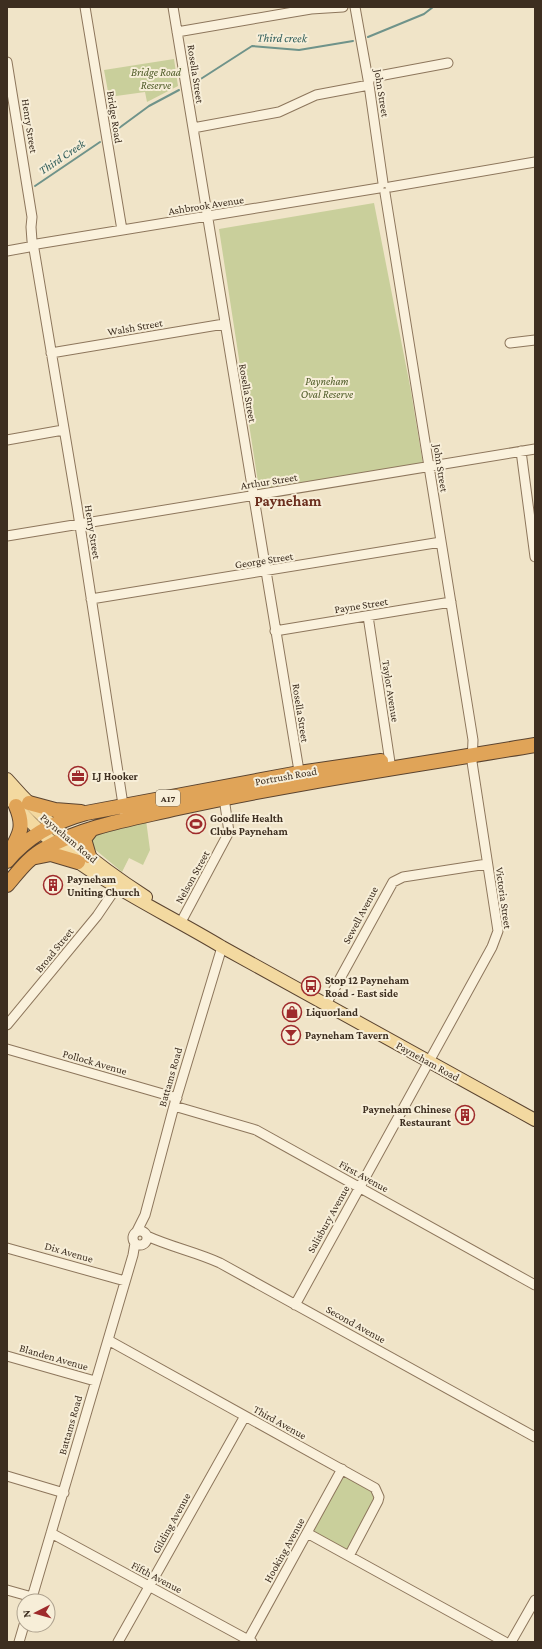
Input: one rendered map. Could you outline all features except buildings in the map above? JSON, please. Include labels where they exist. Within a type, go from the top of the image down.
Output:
[{"type":"highway","name":"Portrush Road","points":[[472,751],[535,735]]},
{"type":"highway","name":"Portrush Road","points":[[61,841],[91,830],[125,813],[300,778],[472,751],[535,745]]},
{"type":"highway","name":"Portrush Road","points":[[47,830],[67,819],[86,813],[125,813],[224,798],[300,778]]},
{"type":"highway","points":[[7,857],[17,839],[22,823],[22,804],[55,810],[86,813]]},
{"type":"highway","name":"A17","points":[[7,861],[25,843],[47,830]]},
{"type":"highway","points":[[31,858],[51,854],[84,859],[84,839],[91,830]]},
{"type":"highway","name":"A17","points":[[7,885],[31,858],[46,847],[61,841]]},
{"type":"main road","name":"Payneham Road","points":[[7,779],[22,804],[47,830],[84,859],[116,888],[535,1120]]},
{"type":"main road","name":"Payneham Road","points":[[7,795],[22,804]]},
{"type":"main road","name":"Payneham Road","points":[[84,859],[121,880],[162,907],[178,921]]},
{"type":"street","name":"Bridge Road","points":[[85,7],[122,230]]},
{"type":"street","name":"Rosella Street","points":[[173,7],[224,324],[254,495],[300,778]]},
{"type":"street","points":[[177,32],[311,9],[343,7]]},
{"type":"street","name":"John Street","points":[[355,7],[369,82],[384,188],[451,602],[472,751]]},
{"type":"street","name":"Henry Street","points":[[7,62],[32,217],[31,227],[33,245],[80,524],[125,813]]},
{"type":"street","points":[[193,128],[279,112],[316,95],[448,63]]},
{"type":"street","name":"Ashbrook Avenue","points":[[7,251],[33,245],[535,162]]},
{"type":"street","name":"Walsh Street","points":[[51,353],[224,324]]},
{"type":"street","points":[[510,343],[535,340]]},
{"type":"street","points":[[7,440],[63,430]]},
{"type":"street","name":"Arthur Street","points":[[7,536],[535,449]]},
{"type":"street","points":[[521,451],[535,557]]},
{"type":"street","name":"George Street","points":[[91,599],[266,572],[441,542]]},
{"type":"street","name":"Payne Street","points":[[275,631],[451,602]]},
{"type":"street","name":"Taylor Avenue","points":[[368,616],[390,764]]},
{"type":"street","name":"Victoria Street","points":[[430,1062],[498,934],[472,751]]},
{"type":"street","name":"Nelson Street","points":[[178,921],[230,832],[224,798]]},
{"type":"street","name":"Sewell Avenue","points":[[326,1004],[393,882],[403,877],[488,864]]},
{"type":"street","name":"Broad Street","points":[[7,1026],[97,916],[116,888]]},
{"type":"street","name":"Battams Road","points":[[34,1593],[125,1281],[133,1256],[142,1238],[145,1215],[175,1102],[222,947]]},
{"type":"street","name":"Pollock Avenue","points":[[7,1049],[175,1102]]},
{"type":"street","name":"Salisbury Avenue","points":[[295,1305],[430,1062]]},
{"type":"street","name":"First Avenue","points":[[175,1102],[251,1127],[535,1285]]},
{"type":"street","name":"Second Avenue","points":[[142,1238],[200,1254],[535,1437]]},
{"type":"street","name":"Dix Avenue","points":[[7,1248],[125,1281]]},
{"type":"street","name":"Third Avenue","points":[[108,1340],[375,1488],[379,1497],[376,1506],[349,1556]]},
{"type":"street","name":"Blanden Avenue","points":[[7,1356],[95,1381]]},
{"type":"street","name":"Gilding Avenue","points":[[118,1642],[245,1416]]},
{"type":"street","name":"Hooking Avenue","points":[[249,1641],[342,1469]]},
{"type":"street","points":[[7,1476],[64,1493]]},
{"type":"street","points":[[307,1532],[504,1642]]},
{"type":"street","name":"Fifth Avenue","points":[[51,1533],[249,1641]]},
{"type":"street","points":[[511,1642],[535,1600]]},
{"type":"green space","name":"Bridge Road Reserve","points":[[174,59],[178,86],[147,102],[145,92],[109,97],[104,70]]},
{"type":"green space","name":"Payneham Oval Reserve","points":[[374,203],[410,386],[423,464],[259,489],[219,229]]},
{"type":"green space","points":[[146,820],[150,850],[143,865],[129,858],[122,872],[91,846],[92,834]]},
{"type":"green space","points":[[342,1469],[378,1492],[349,1556],[307,1533]]},
{"type":"waterway","name":"Third creek","points":[[368,37],[424,14],[433,7]]},
{"type":"waterway","name":"Third creek","points":[[196,82],[252,46],[299,50],[353,41]]},
{"type":"waterway","name":"Third creek","points":[[115,131],[149,106],[179,90]]},
{"type":"waterway","name":"Third Creek","points":[[35,186],[100,142]]},
{"type":"place","name":"LJ Hooker","points":[[78,776]]},
{"type":"place","name":"Goodlife Health Clubs Payneham","points":[[196,824]]},
{"type":"place","name":"Payneham Uniting Church","points":[[53,885]]},
{"type":"place","name":"Stop 12 Payneham Road - East side","points":[[311,986]]},
{"type":"place","name":"Liquorland","points":[[292,1012]]},
{"type":"place","name":"Payneham Tavern","points":[[291,1035]]},
{"type":"place","name":"Payneham Chinese Restaurant","points":[[465,1115]]},
{"type":"district","name":"Payneham","points":[[288,501]]}]
